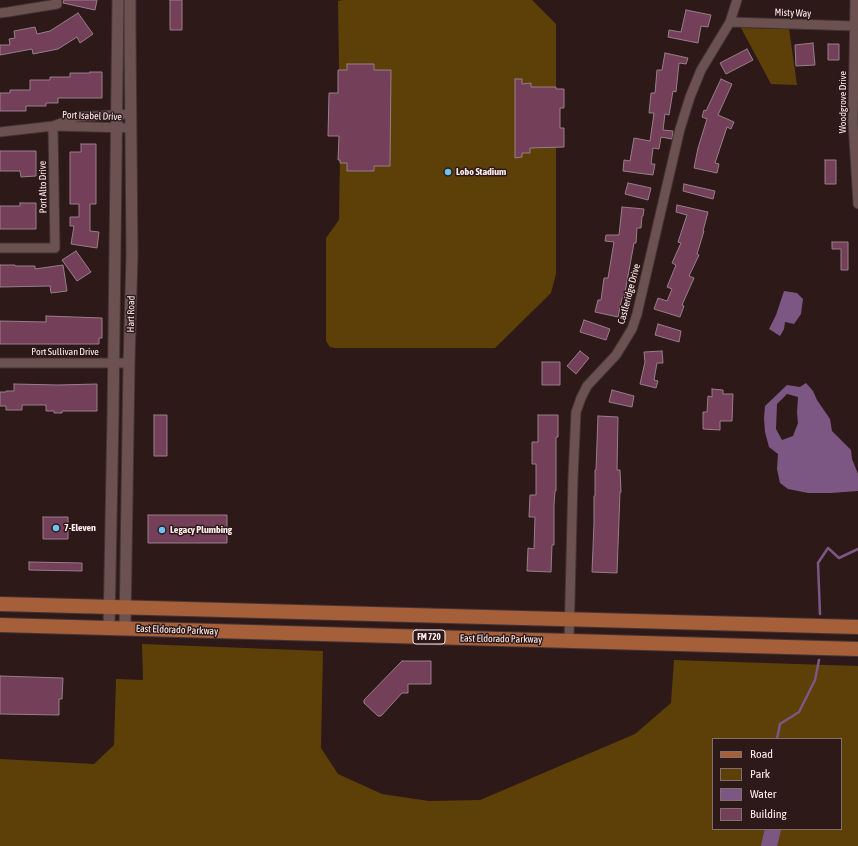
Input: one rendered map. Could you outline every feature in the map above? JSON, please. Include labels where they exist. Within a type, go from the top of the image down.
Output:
[{"type":"main road","name":"FM 720","points":[[0,604],[126,606],[858,627]]},
{"type":"main road","name":"East Eldorado Parkway","points":[[0,625],[858,649]]},
{"type":"street","name":"Hart Road","points":[[110,628],[109,606],[114,363],[118,0]]},
{"type":"street","name":"Hart Road","points":[[125,628],[132,255],[130,0]]},
{"type":"street","name":"Castleridge Drive","points":[[569,640],[576,412],[587,386],[616,355],[632,329],[637,314],[680,128],[701,70],[730,22],[736,0]]},
{"type":"street","name":"Woodgrove Drive","points":[[855,0],[853,122],[858,204]]},
{"type":"street","points":[[0,13],[57,2]]},
{"type":"street","name":"Misty Way","points":[[730,22],[855,26]]},
{"type":"street","name":"Port Isabel Drive","points":[[52,126],[76,117],[131,114]]},
{"type":"street","name":"Port Isabel Drive","points":[[0,132],[52,126],[131,128]]},
{"type":"street","name":"Port Alto Drive","points":[[0,248],[55,248],[52,126]]},
{"type":"street","name":"Port Sullivan Drive","points":[[0,363],[129,363]]},
{"type":"street","points":[[112,468],[128,468]]},
{"type":"green space","name":"Lobo Stadium","points":[[532,0],[556,24],[556,89],[564,89],[564,108],[556,108],[556,114],[560,114],[560,122],[556,128],[564,128],[564,147],[556,147],[556,274],[551,293],[495,348],[335,348],[330,347],[326,341],[326,238],[339,220],[340,160],[338,160],[339,136],[328,136],[329,93],[338,93],[338,1]]},
{"type":"green space","points":[[741,28],[789,29],[797,85],[771,84]]},
{"type":"green space","points":[[142,644],[323,651],[321,748],[338,774],[382,794],[429,801],[480,800],[635,734],[671,703],[674,660],[858,666],[858,846],[0,846],[0,759],[94,764],[114,745],[116,679],[143,680]]},
{"type":"water","points":[[784,291],[797,293],[803,299],[801,314],[794,324],[785,322],[784,329],[780,336],[769,329],[776,315]]},
{"type":"water","points":[[806,383],[813,391],[817,400],[830,419],[832,431],[851,450],[852,459],[858,474],[858,491],[808,493],[788,489],[780,483],[777,469],[778,454],[769,447],[765,432],[765,406],[787,385],[800,387]],"holes":[[[787,394],[798,397],[798,423],[793,436],[782,440],[776,429],[777,404]]]},
{"type":"building","points":[[64,0],[97,0],[95,10],[63,3]]},
{"type":"building","points":[[170,0],[182,0],[182,30],[170,30]]},
{"type":"building","points":[[686,10],[711,15],[708,27],[701,26],[698,43],[668,37],[669,30],[681,32]]},
{"type":"building","points":[[78,13],[93,34],[80,43],[77,37],[58,49],[33,54],[32,49],[0,55],[0,45],[10,45],[9,39],[15,38],[14,31],[35,27],[37,34],[50,31]]},
{"type":"building","points":[[813,43],[815,65],[796,66],[795,45]]},
{"type":"building","points":[[828,44],[839,44],[839,60],[828,60]]},
{"type":"building","points":[[747,49],[753,60],[726,74],[720,63]]},
{"type":"building","points":[[665,53],[688,58],[686,64],[679,63],[676,92],[673,91],[669,115],[665,114],[663,130],[673,131],[672,139],[661,137],[659,149],[653,148],[651,164],[655,164],[653,175],[623,171],[624,160],[630,161],[634,138],[650,141],[654,113],[649,113],[651,93],[655,93],[657,70],[662,70]]},
{"type":"building","points":[[347,64],[374,64],[374,70],[391,70],[390,166],[374,166],[374,171],[347,171],[347,163],[340,163],[340,160],[338,160],[339,136],[328,136],[329,93],[338,93],[338,70],[347,70]]},
{"type":"building","points":[[102,72],[102,98],[58,98],[58,103],[46,103],[46,106],[26,106],[26,111],[0,111],[0,93],[10,93],[10,90],[30,90],[30,80],[50,80],[50,77],[70,77],[70,73]]},
{"type":"building","points":[[515,79],[522,79],[522,84],[531,83],[531,87],[556,87],[556,89],[564,89],[564,108],[560,108],[560,128],[564,128],[564,147],[530,148],[530,153],[522,153],[522,157],[515,158]]},
{"type":"building","points":[[721,79],[732,84],[718,115],[734,122],[731,129],[727,127],[715,163],[719,164],[717,173],[694,168],[698,148],[707,119],[702,117],[704,110],[706,111]]},
{"type":"building","points":[[81,144],[96,144],[96,204],[90,204],[90,231],[99,232],[97,248],[71,244],[74,226],[70,226],[70,217],[79,217],[79,204],[70,204],[70,152],[81,152]]},
{"type":"building","points":[[0,151],[36,151],[36,176],[21,177],[20,171],[0,171]]},
{"type":"building","points":[[825,160],[836,160],[836,184],[825,184]]},
{"type":"building","points":[[628,183],[651,188],[648,200],[625,194]]},
{"type":"building","points":[[684,184],[715,191],[713,199],[683,191]]},
{"type":"building","points":[[20,203],[36,203],[36,229],[0,229],[0,206],[20,206]]},
{"type":"building","points":[[677,205],[708,212],[697,254],[699,255],[689,276],[694,278],[682,305],[684,306],[680,317],[654,309],[658,298],[667,301],[672,289],[667,287],[676,265],[672,263],[681,243],[678,242],[687,215],[676,212]]},
{"type":"building","points":[[622,207],[644,209],[641,228],[637,228],[636,243],[634,243],[624,298],[622,298],[618,317],[595,312],[598,300],[601,300],[604,278],[608,278],[614,242],[605,241],[606,235],[619,235]]},
{"type":"building","points":[[832,242],[848,242],[848,270],[841,270],[841,249],[832,249]]},
{"type":"building","points":[[76,251],[91,272],[77,281],[62,260]]},
{"type":"building","points":[[0,265],[35,266],[35,269],[63,265],[67,291],[51,293],[50,286],[0,287]]},
{"type":"building","points":[[46,316],[102,318],[102,338],[99,338],[99,344],[0,344],[0,321],[46,322]]},
{"type":"building","points":[[584,320],[610,329],[606,340],[580,332]]},
{"type":"building","points":[[658,324],[681,331],[679,342],[655,335]]},
{"type":"building","points":[[580,351],[589,358],[576,374],[567,366]]},
{"type":"building","points":[[662,351],[663,363],[657,363],[654,380],[658,381],[656,388],[640,384],[645,362],[644,352]]},
{"type":"building","points":[[542,362],[560,362],[560,385],[542,385]]},
{"type":"building","points":[[14,384],[97,384],[97,411],[62,411],[62,413],[54,413],[54,411],[46,411],[46,405],[22,405],[22,410],[6,410],[6,406],[0,406],[0,392],[14,391]]},
{"type":"building","points":[[712,389],[723,390],[723,394],[733,394],[732,421],[720,421],[720,430],[703,429],[703,412],[707,412],[708,396],[712,397]]},
{"type":"building","points":[[612,390],[634,396],[632,407],[609,402]]},
{"type":"building","points":[[154,415],[167,415],[167,456],[154,456]]},
{"type":"building","points":[[538,415],[558,415],[558,437],[556,437],[554,545],[552,545],[551,572],[527,571],[528,548],[534,549],[535,517],[529,517],[530,495],[536,495],[536,464],[532,464],[532,442],[538,442]]},
{"type":"building","points":[[598,416],[618,417],[617,470],[620,470],[621,492],[617,573],[592,572]]},
{"type":"building","points":[[148,515],[227,515],[227,543],[148,543]]},
{"type":"building","name":"7-Eleven","points":[[43,517],[68,517],[68,539],[43,539]]},
{"type":"building","points":[[29,562],[82,563],[82,571],[29,570]]},
{"type":"building","points":[[402,661],[431,661],[431,684],[408,684],[408,693],[402,693],[381,716],[378,716],[364,703],[364,700]]},
{"type":"building","points":[[0,676],[63,678],[62,699],[59,699],[59,715],[0,714]]},
{"type":"waterway","points":[[820,614],[818,563],[828,548],[839,558],[858,549]]},
{"type":"waterway","points":[[777,738],[780,724],[799,712],[815,680],[819,660]]},
{"type":"waterway","points":[[769,846],[773,830]]},
{"type":"place","name":"Lobo Stadium","points":[[448,172]]},
{"type":"place","name":"7-Eleven","points":[[56,528]]},
{"type":"place","name":"Legacy Plumbing","points":[[162,530]]}]
